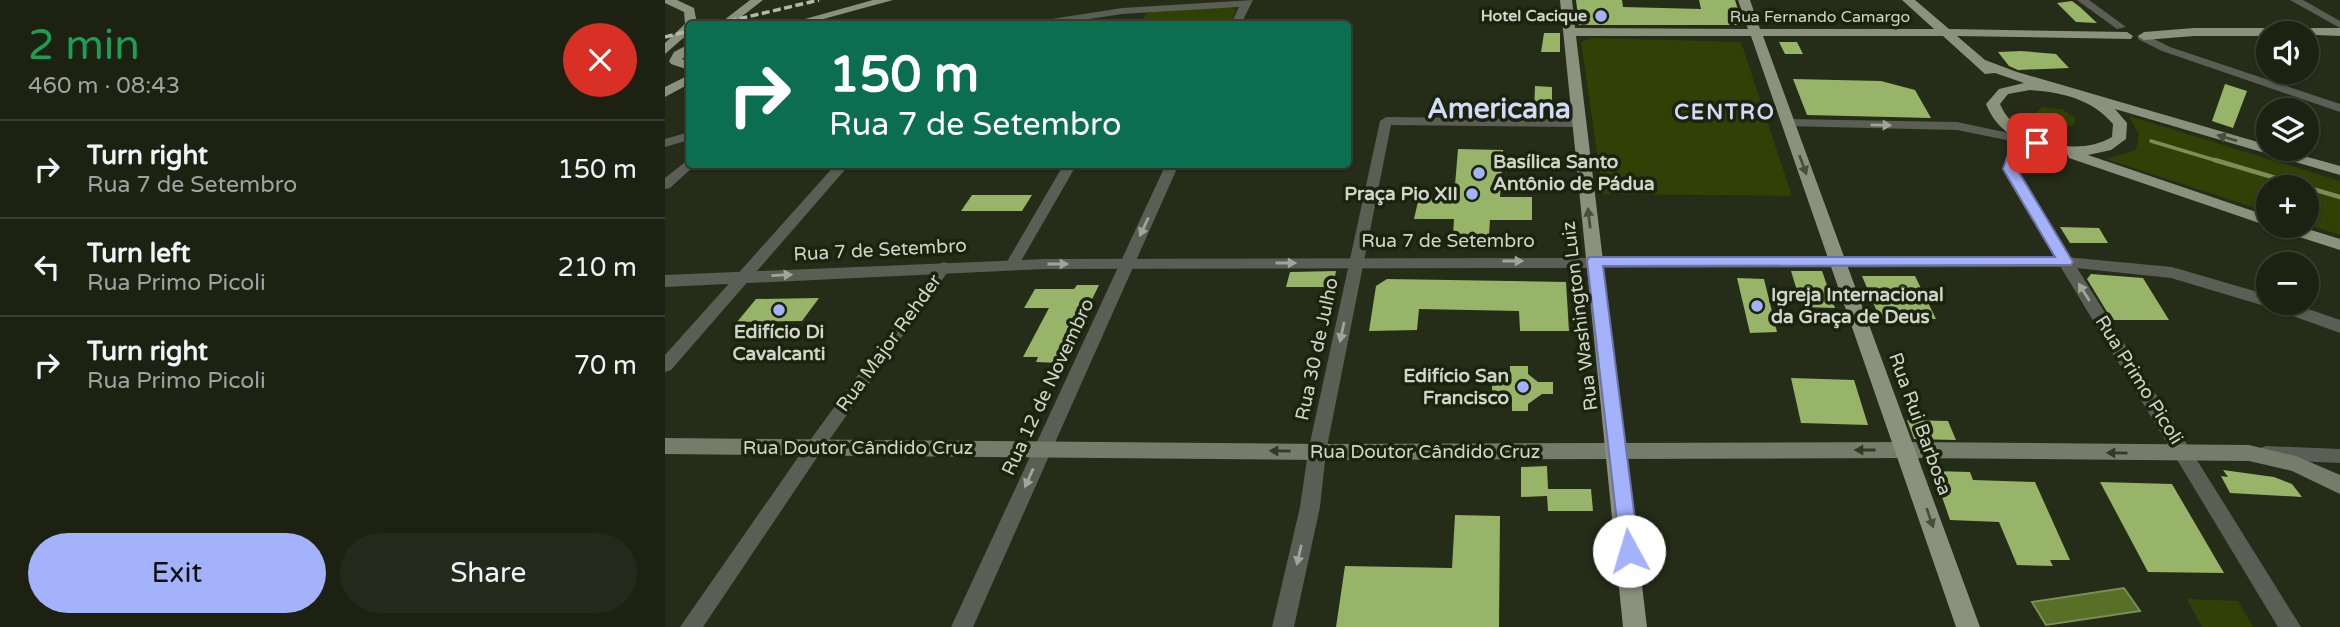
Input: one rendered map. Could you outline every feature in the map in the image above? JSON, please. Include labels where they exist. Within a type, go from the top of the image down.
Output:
[{"type":"main road","points":[[666,2],[680,0]]},
{"type":"main road","points":[[729,21],[757,0]]},
{"type":"main road","points":[[743,21],[771,0]]},
{"type":"main road","points":[[787,21],[866,0]]},
{"type":"main road","points":[[805,21],[887,0]]},
{"type":"main road","name":"Rua Washington Luiz","points":[[1566,0],[1577,123],[1618,451],[1635,627]]},
{"type":"main road","name":"Rua Rui Barbosa","points":[[1744,0],[1968,627]]},
{"type":"main road","points":[[1908,0],[1982,63],[1994,80],[1993,111],[2015,133],[2256,217]]},
{"type":"main road","points":[[666,2],[690,10],[690,21]]},
{"type":"main road","points":[[665,50],[686,30]]},
{"type":"main road","name":"Rua Fernando Camargo","points":[[1569,32],[2340,32]]},
{"type":"main road","points":[[665,50],[686,47]]},
{"type":"main road","points":[[668,64],[686,49]]},
{"type":"main road","points":[[668,64],[686,55]]},
{"type":"main road","points":[[1982,63],[2340,171]]},
{"type":"main road","points":[[668,64],[686,66]]},
{"type":"main road","points":[[668,64],[686,80]]},
{"type":"main road","points":[[665,95],[686,83]]},
{"type":"main road","points":[[1995,98],[2018,87],[2043,86],[2071,92],[2107,109],[2120,123],[2122,135],[2115,143],[2100,149],[2074,151],[2041,144]]},
{"type":"main road","points":[[2319,238],[2340,245]]},
{"type":"main road","name":"Rua Doutor Cândido Cruz","points":[[665,446],[1317,452],[1906,450],[2249,453],[2297,464],[2340,485]]},
{"type":"street","points":[[2082,0],[2131,32],[2165,49],[2340,108]]},
{"type":"street","points":[[2295,0],[2340,25]]},
{"type":"street","points":[[1054,21],[1133,5],[1247,2],[1238,21]]},
{"type":"street","name":"Rua 30 de Julho","points":[[1283,627],[1310,508],[1317,452],[1386,121],[1577,123]]},
{"type":"street","points":[[1788,123],[1957,126],[2001,133],[2041,144]]},
{"type":"street","points":[[665,143],[686,137]]},
{"type":"street","name":"Rua Primo Picoli","points":[[2041,144],[2013,155],[2010,169],[2290,627]]},
{"type":"street","points":[[665,185],[686,166]]},
{"type":"street","points":[[665,366],[840,168]]},
{"type":"street","points":[[1012,265],[1069,168]]},
{"type":"street","name":"Rua 12 de Novembro","points":[[962,627],[1171,168]]},
{"type":"street","name":"Rua 7 de Setembro","points":[[665,281],[1012,265],[1595,261],[2066,262],[2172,273],[2256,298]]},
{"type":"street","name":"Rua Major Rehder","points":[[691,627],[814,448],[944,267]]},
{"type":"street","points":[[2307,315],[2340,327]]},
{"type":"street","points":[[2249,453],[2340,456]]},
{"type":"shaded area","points":[[1230,7],[1236,10],[1231,21],[1143,21],[1146,14]]},
{"type":"shaded area","points":[[1592,38],[1741,42],[1792,196],[1603,194],[1581,42]]},
{"type":"shaded area","points":[[2042,107],[2062,109],[2075,118],[2075,124],[2059,127],[2048,124],[2034,114]]},
{"type":"shaded area","points":[[2129,116],[2256,155],[2256,161],[2275,161],[2340,181],[2340,235],[2319,228],[2319,175],[2256,175],[2256,208],[2106,159],[2136,150],[2139,135]]},
{"type":"shaded area","points":[[2124,588],[2140,611],[2046,625],[2032,602]]},
{"type":"shaded area","points":[[2187,599],[2238,601],[2253,627],[2202,627]]},
{"type":"building","points":[[1576,0],[1622,0],[1623,7],[1701,9],[1699,0],[1735,0],[1743,25],[1579,25]]},
{"type":"building","points":[[2072,1],[2097,23],[2076,22],[2057,3]]},
{"type":"building","points":[[1544,33],[1560,33],[1560,52],[1541,52]]},
{"type":"building","points":[[1779,42],[1797,42],[1803,54],[1785,54]]},
{"type":"building","points":[[1998,52],[2056,54],[2069,68],[2018,70],[2009,66]]},
{"type":"building","points":[[1793,79],[1881,81],[1915,90],[1931,118],[1807,115]]},
{"type":"building","points":[[2225,84],[2247,91],[2233,128],[2212,121]]},
{"type":"building","points":[[1535,86],[1552,87],[1552,112],[1534,112]]},
{"type":"building","name":"Basílica Santo Antônio de Pádua","points":[[1458,149],[1503,150],[1500,197],[1532,197],[1532,220],[1490,220],[1489,235],[1481,242],[1469,245],[1453,236],[1454,219],[1414,219],[1419,197],[1454,197]]},
{"type":"building","points":[[972,195],[1032,195],[1022,211],[961,211]]},
{"type":"building","points":[[2060,227],[2099,228],[2108,243],[2070,243]]},
{"type":"building","points":[[1336,271],[1333,287],[1286,287],[1290,272]]},
{"type":"building","points":[[1791,271],[1822,271],[1835,308],[1802,307]]},
{"type":"building","points":[[2091,274],[2143,278],[2169,320],[2112,320],[2087,279]]},
{"type":"building","points":[[1862,276],[1915,276],[1936,319],[1880,319]]},
{"type":"building","name":"Igreja Internacional da Graça de Deus","points":[[1737,278],[1764,279],[1777,332],[1750,333]]},
{"type":"building","points":[[1387,279],[1566,282],[1569,331],[1520,331],[1519,311],[1419,309],[1417,330],[1369,331],[1376,286]]},
{"type":"building","points":[[1077,285],[1099,285],[1061,363],[1036,362],[1038,357],[1023,357],[1049,308],[1024,308],[1035,289],[1074,289]]},
{"type":"building","name":"Edifício Di Cavalcanti","points":[[819,298],[802,321],[737,322],[756,299]]},
{"type":"building","name":"Edifício San Francisco","points":[[1510,366],[1528,366],[1528,374],[1538,382],[1553,382],[1553,394],[1542,394],[1528,404],[1528,411],[1512,411],[1512,400],[1502,393],[1492,393],[1492,379],[1510,379]]},
{"type":"building","points":[[1791,378],[1854,380],[1868,425],[1801,423]]},
{"type":"building","points":[[1907,420],[1948,421],[1956,440],[1914,439]]},
{"type":"building","points":[[1547,466],[1548,489],[1591,489],[1593,511],[1548,511],[1547,496],[1521,497],[1521,467]]},
{"type":"building","points":[[2223,470],[2274,477],[2292,484],[2302,497],[2230,493],[2221,476],[2228,477]]},
{"type":"building","points":[[1933,471],[1970,472],[1973,480],[2035,482],[2070,560],[2050,560],[2053,566],[2017,565],[1999,522],[1950,520]]},
{"type":"building","points":[[2100,482],[2172,484],[2224,573],[2148,572]]},
{"type":"building","points":[[1455,515],[1500,516],[1499,627],[1336,627],[1345,566],[1452,568]]},
{"type":"waterway","points":[[2151,141],[2221,162]]},
{"type":"waterway","points":[[2215,160],[2340,197]]},
{"type":"railway","points":[[730,21],[819,0]]},
{"type":"railway","points":[[665,37],[686,32]]},
{"type":"place","name":"Hotel Cacique","points":[[1601,16]]},
{"type":"place","name":"Basílica Santo Antônio de Pádua","points":[[1479,173]]},
{"type":"place","name":"Praça Pio XII","points":[[1472,194]]},
{"type":"place","name":"Igreja Internacional da Graça de Deus","points":[[1757,306]]},
{"type":"place","name":"Edifício Di Cavalcanti","points":[[779,310]]},
{"type":"place","name":"Edifício San Francisco","points":[[1523,387]]},
{"type":"district","name":"Americana","points":[[1499,109]]},
{"type":"district","name":"CENTRO","points":[[1725,112]]},
{"type":"route","points":[[1629,551],[1595,261],[2066,262],[2010,169],[2013,155],[2026,146],[2037,143]]}]
